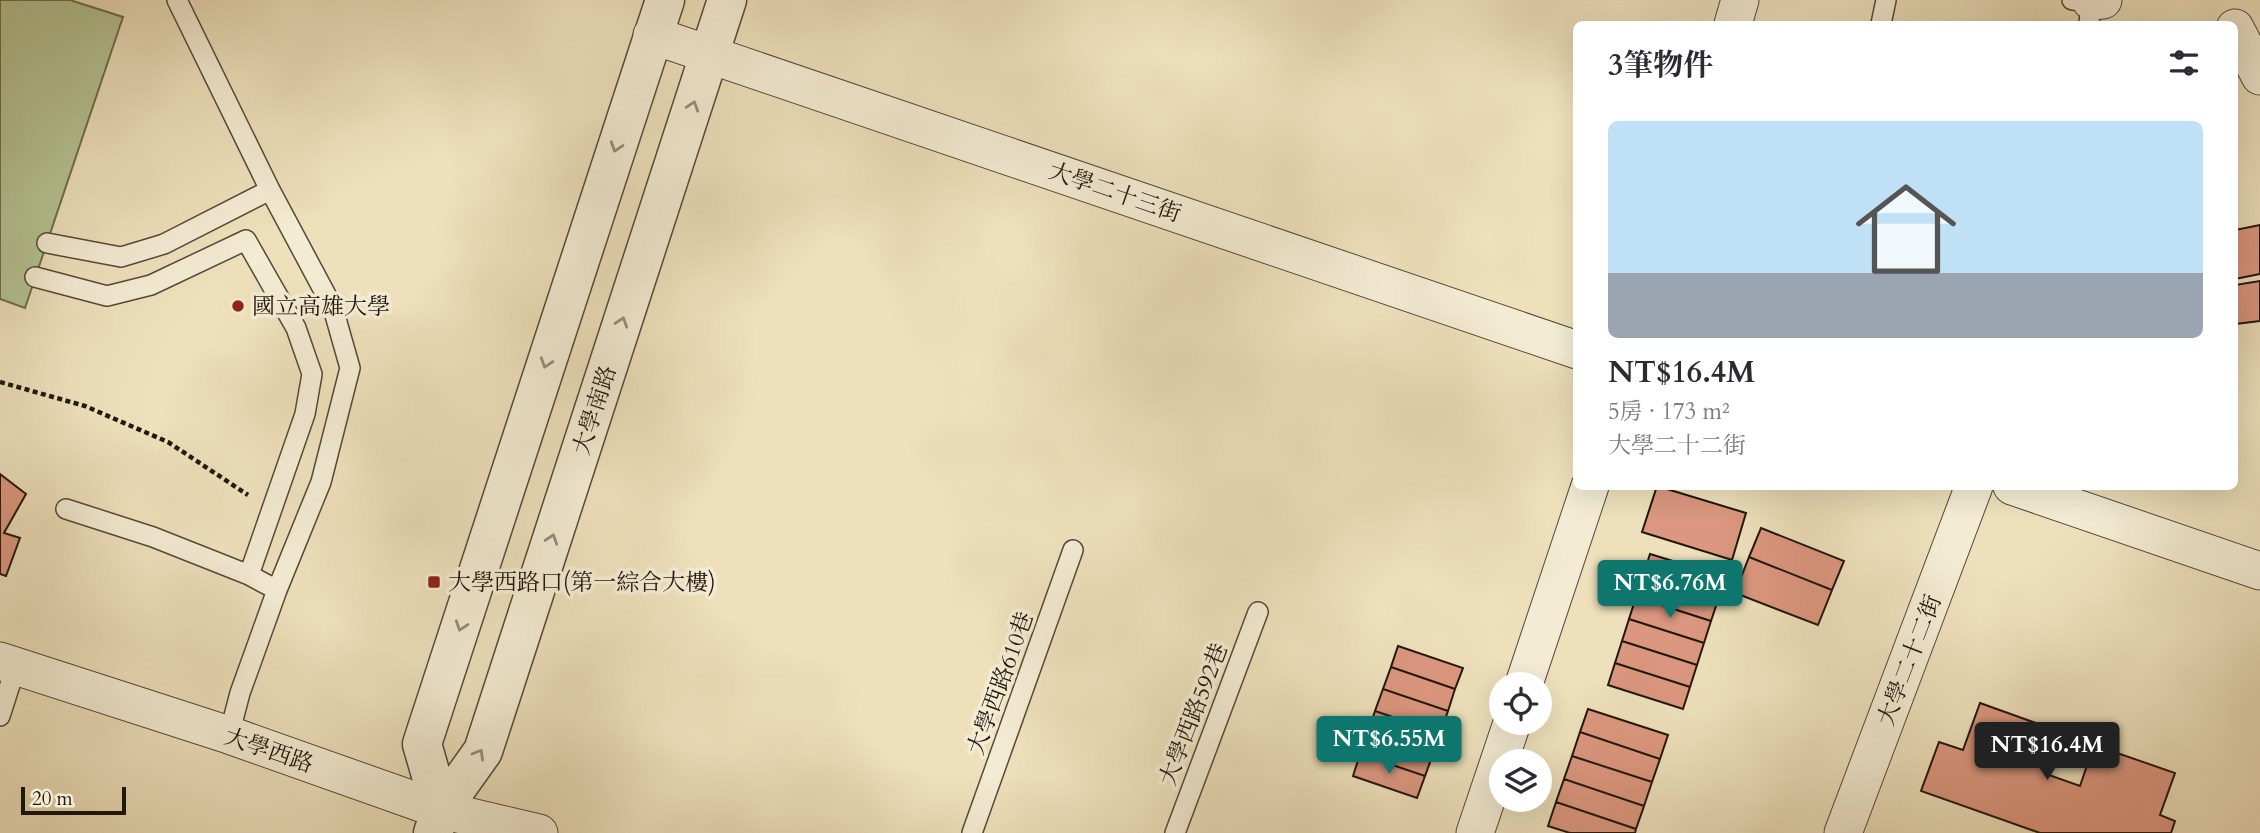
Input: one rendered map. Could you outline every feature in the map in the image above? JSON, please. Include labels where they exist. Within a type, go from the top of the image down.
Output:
[{"type":"street","points":[[437,822],[422,744],[664,0]]},
{"type":"street","name":"大學南路","points":[[437,822],[483,751],[727,0]]},
{"type":"street","points":[[1734,21],[1740,0]]},
{"type":"street","points":[[2219,0],[2231,21]]},
{"type":"street","name":"大學二十三街","points":[[652,35],[1573,349]]},
{"type":"street","points":[[2238,35],[2260,76]]},
{"type":"street","points":[[1528,672],[1589,490]]},
{"type":"street","name":"大學二十二街","points":[[1843,833],[1972,490]]},
{"type":"street","points":[[2024,490],[2260,571]]},
{"type":"street","name":"大學西路","points":[[8,664],[229,735],[437,822],[539,833]]},
{"type":"street","points":[[1475,833],[1508,735]]},
{"type":"lane","points":[[177,0],[270,190],[333,308],[350,368],[321,482],[240,693],[229,735]]},
{"type":"lane","points":[[1882,21],[1886,0]]},
{"type":"lane","points":[[47,243],[121,257],[164,244],[270,190]]},
{"type":"lane","points":[[36,277],[107,296],[151,285],[246,240],[296,328],[312,374],[305,414],[249,575]]},
{"type":"lane","points":[[66,509],[153,537],[249,575],[278,590]]},
{"type":"lane","name":"大學西路610巷","points":[[972,833],[1073,550]]},
{"type":"lane","name":"大學西路592巷","points":[[1175,833],[1258,611]]},
{"type":"lane","points":[[0,716],[8,664]]},
{"type":"path","points":[[0,382],[85,406],[168,442],[249,495]]},
{"type":"green space","points":[[0,0],[70,0],[123,17],[25,308],[0,299]]},
{"type":"building","points":[[2260,225],[2260,274],[2238,278],[2238,229]]},
{"type":"building","points":[[2260,281],[2260,321],[2238,324],[2238,285]]},
{"type":"building","points":[[0,474],[26,494],[4,533],[20,538],[6,576],[0,574]]},
{"type":"building","points":[[1656,490],[1670,490],[1746,513],[1732,560],[1642,532]]},
{"type":"building","points":[[1761,528],[1844,561],[1832,590],[1749,557]]},
{"type":"building","points":[[1650,554],[1725,577],[1718,600],[1643,576]]},
{"type":"building","points":[[1749,557],[1832,590],[1818,625],[1735,593]]},
{"type":"building","points":[[1643,576],[1718,600],[1711,621],[1636,597]]},
{"type":"building","points":[[1636,597],[1711,621],[1704,643],[1629,619]]},
{"type":"building","points":[[1629,619],[1704,643],[1697,665],[1622,641]]},
{"type":"building","points":[[1622,641],[1697,665],[1690,687],[1615,663]]},
{"type":"building","points":[[1398,646],[1463,668],[1455,689],[1391,667]]},
{"type":"building","points":[[1615,663],[1690,687],[1683,709],[1608,685]]},
{"type":"building","points":[[1391,667],[1455,689],[1448,711],[1383,689]]},
{"type":"building","points":[[1383,689],[1448,711],[1440,733],[1375,711]]},
{"type":"building","points":[[1980,703],[2061,732],[2046,774],[2080,786],[2094,745],[2175,773],[2160,815],[2175,821],[2171,833],[2040,833],[1921,791],[1939,742],[1963,750]]},
{"type":"building","points":[[1588,709],[1668,735],[1660,759],[1580,732]]},
{"type":"building","points":[[1375,711],[1440,733],[1433,754],[1368,732]]},
{"type":"building","points":[[1368,732],[1433,754],[1425,776],[1360,754]]},
{"type":"building","points":[[1580,732],[1660,759],[1652,782],[1572,756]]},
{"type":"building","points":[[1360,754],[1425,776],[1417,798],[1353,776]]},
{"type":"building","points":[[1572,756],[1652,782],[1644,806],[1564,779]]},
{"type":"building","points":[[1564,779],[1644,806],[1636,829],[1556,802]]},
{"type":"building","points":[[1556,802],[1636,829],[1635,833],[1570,833],[1548,826]]},
{"type":"place","name":"國立高雄大學","points":[[238,306]]},
{"type":"place","name":"大學西路口(第一綜合大樓)","points":[[434,582]]}]
